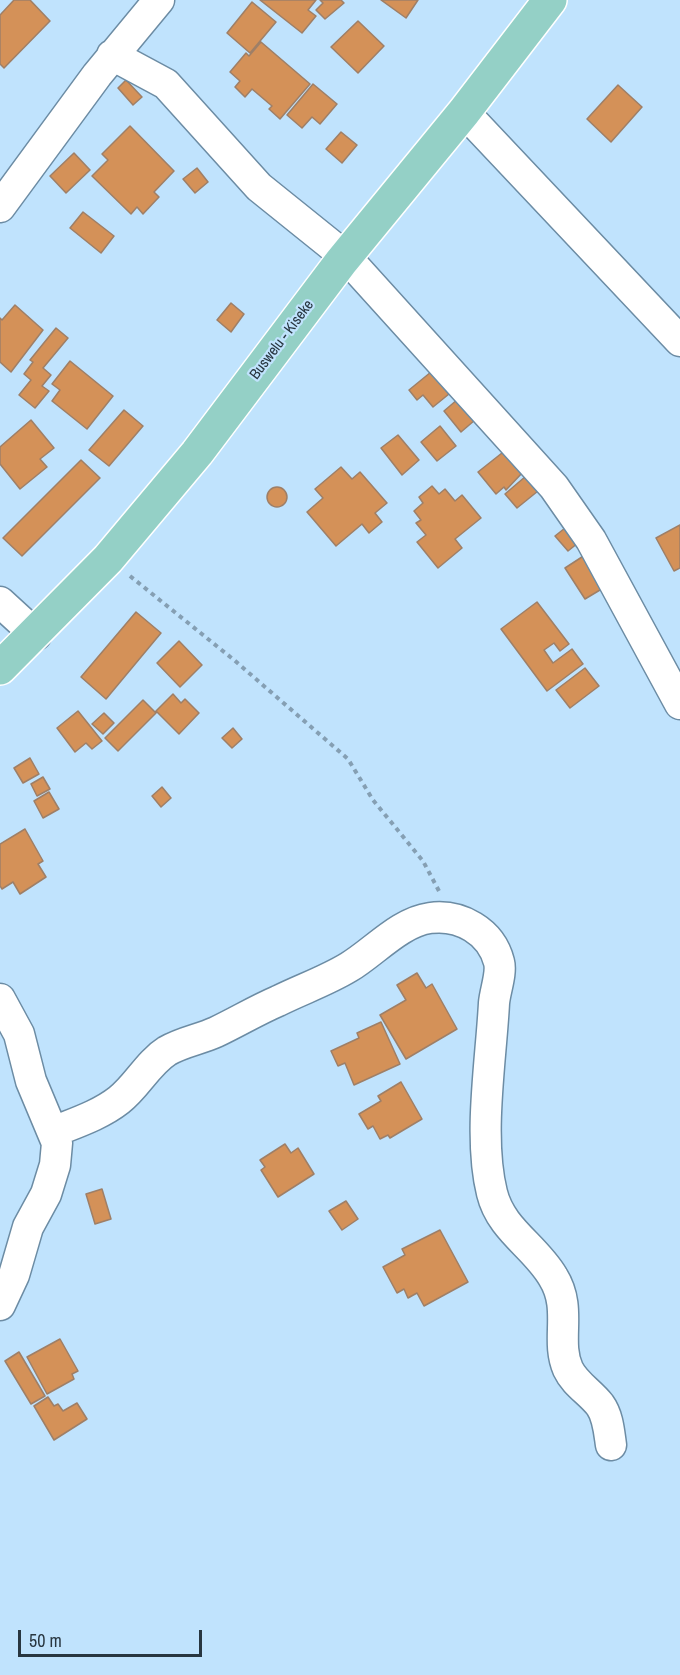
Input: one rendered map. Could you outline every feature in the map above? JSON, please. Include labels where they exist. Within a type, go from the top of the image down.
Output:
[{"type":"main road","name":"Buswelu - Kiseke","points":[[0,668],[36,635],[108,559],[197,453],[346,257],[464,112],[550,0]]},
{"type":"street","points":[[0,207],[112,55],[159,0]]},
{"type":"street","points":[[112,55],[166,84],[259,186],[346,257],[554,487],[591,540],[680,704]]},
{"type":"street","points":[[464,112],[680,341]]},
{"type":"street","points":[[0,602],[36,635]]},
{"type":"street","points":[[53,1132],[92,1116],[120,1100],[167,1051],[215,1033],[279,1000],[315,985],[349,967],[409,926],[429,918],[454,918],[472,926],[490,942],[500,963],[495,993],[485,1147],[492,1194],[504,1223],[553,1275],[562,1294],[566,1320],[564,1348],[568,1369],[583,1389],[600,1405],[608,1422],[611,1445]]},
{"type":"street","points":[[0,999],[19,1034],[31,1081],[57,1143],[55,1166],[46,1194],[28,1227],[14,1275],[0,1305]]},
{"type":"path","points":[[108,559],[234,660],[348,759],[373,800],[423,861],[454,918]]},
{"type":"building","points":[[14,0],[30,0],[50,21],[4,68],[0,64],[0,15]]},
{"type":"building","points":[[260,0],[316,0],[308,10],[316,16],[302,33]]},
{"type":"building","points":[[320,0],[341,0],[344,3],[325,19],[316,10],[323,3]]},
{"type":"building","points":[[381,0],[418,0],[406,18]]},
{"type":"building","points":[[252,2],[276,22],[250,53],[227,33]]},
{"type":"building","points":[[358,21],[384,46],[358,73],[331,47]]},
{"type":"building","points":[[261,42],[310,84],[280,119],[269,109],[272,106],[252,89],[245,97],[235,87],[240,81],[230,72],[246,53],[249,56]]},
{"type":"building","points":[[126,80],[142,97],[133,105],[118,88]]},
{"type":"building","points":[[313,84],[337,104],[320,124],[312,117],[302,128],[287,115]]},
{"type":"building","points":[[618,85],[642,107],[611,142],[587,119]]},
{"type":"building","points":[[130,126],[174,171],[154,192],[159,197],[143,214],[137,207],[131,214],[92,176],[108,160],[102,154]]},
{"type":"building","points":[[341,132],[357,145],[342,163],[326,149]]},
{"type":"building","points":[[74,153],[90,170],[66,193],[50,176]]},
{"type":"building","points":[[197,168],[208,182],[195,193],[183,179]]},
{"type":"building","points":[[83,212],[114,236],[101,253],[70,228]]},
{"type":"building","points":[[231,303],[244,314],[231,332],[217,320]]},
{"type":"building","points":[[15,305],[43,330],[11,372],[0,362],[0,318],[2,320]]},
{"type":"building","points":[[56,328],[68,338],[43,368],[51,375],[42,386],[49,391],[35,408],[19,395],[31,380],[24,374],[33,362],[30,360]]},
{"type":"building","points":[[70,361],[113,396],[87,429],[52,401],[60,390],[52,384]]},
{"type":"building","points":[[431,372],[449,394],[433,407],[423,395],[417,400],[409,390]]},
{"type":"building","points":[[458,399],[475,420],[461,432],[444,411]]},
{"type":"building","points":[[124,410],[143,426],[109,466],[89,450]]},
{"type":"building","points":[[31,420],[54,448],[40,459],[47,467],[20,489],[0,464],[0,447]]},
{"type":"building","points":[[440,426],[456,446],[437,461],[421,442]]},
{"type":"building","points":[[398,435],[419,460],[402,475],[381,448]]},
{"type":"building","points":[[507,449],[524,471],[506,490],[504,487],[496,494],[478,472]]},
{"type":"building","points":[[81,460],[100,478],[22,556],[3,538]]},
{"type":"building","points":[[341,467],[352,479],[360,472],[387,503],[375,513],[382,522],[369,533],[362,524],[336,546],[307,512],[323,498],[315,489]]},
{"type":"building","points":[[526,476],[538,491],[517,508],[505,494]]},
{"type":"building","points":[[432,486],[439,494],[445,489],[455,501],[462,495],[481,518],[455,539],[462,548],[438,568],[417,542],[426,535],[416,523],[421,520],[414,511],[423,503],[419,497]]},
{"type":"building","points":[[273,487],[281,487],[287,493],[287,501],[281,507],[273,507],[267,501],[267,493]]},
{"type":"building","points":[[570,524],[583,539],[568,551],[555,536]]},
{"type":"building","points":[[680,525],[680,568],[674,571],[656,538]]},
{"type":"building","points":[[585,555],[605,587],[585,599],[565,568]]},
{"type":"building","points":[[537,602],[569,644],[560,651],[554,643],[544,650],[553,663],[572,649],[583,664],[547,691],[501,629]]},
{"type":"building","points":[[136,612],[161,633],[106,699],[81,677]]},
{"type":"building","points":[[179,641],[202,665],[180,687],[157,663]]},
{"type":"building","points":[[585,668],[599,686],[570,708],[556,690]]},
{"type":"building","points":[[173,694],[181,703],[185,699],[199,713],[179,734],[156,711]]},
{"type":"building","points":[[143,700],[156,713],[118,751],[105,738]]},
{"type":"building","points":[[78,711],[102,741],[92,749],[86,743],[75,752],[57,728]]},
{"type":"building","points":[[104,713],[114,723],[103,734],[92,724]]},
{"type":"building","points":[[233,728],[242,739],[232,748],[222,738]]},
{"type":"building","points":[[30,758],[39,774],[23,783],[14,768]]},
{"type":"building","points":[[43,777],[50,789],[37,796],[31,784]]},
{"type":"building","points":[[162,787],[171,798],[161,807],[152,796]]},
{"type":"building","points":[[49,792],[59,809],[43,818],[34,801]]},
{"type":"building","points":[[25,829],[43,861],[38,864],[46,877],[20,894],[13,882],[2,889],[0,886],[0,844]]},
{"type":"building","points":[[417,973],[426,988],[432,984],[457,1029],[406,1059],[380,1015],[406,1000],[397,985]]},
{"type":"building","points":[[381,1022],[400,1064],[354,1085],[345,1063],[338,1066],[331,1051],[359,1038],[357,1033]]},
{"type":"building","points":[[401,1082],[422,1119],[390,1138],[388,1135],[380,1139],[373,1126],[368,1129],[359,1114],[381,1101],[378,1096]]},
{"type":"building","points":[[285,1144],[291,1153],[298,1148],[314,1174],[278,1197],[261,1170],[265,1167],[260,1160]]},
{"type":"building","points":[[102,1189],[111,1219],[95,1224],[86,1194]]},
{"type":"building","points":[[346,1201],[358,1219],[342,1230],[329,1211]]},
{"type":"building","points":[[440,1230],[468,1282],[424,1306],[417,1293],[408,1298],[404,1289],[397,1293],[383,1267],[405,1255],[402,1249]]},
{"type":"building","points":[[60,1339],[78,1371],[72,1374],[74,1379],[47,1394],[27,1357]]},
{"type":"building","points":[[19,1352],[45,1396],[31,1404],[5,1361]]},
{"type":"building","points":[[48,1397],[54,1406],[58,1404],[63,1411],[77,1403],[87,1419],[54,1440],[34,1406]]}]
